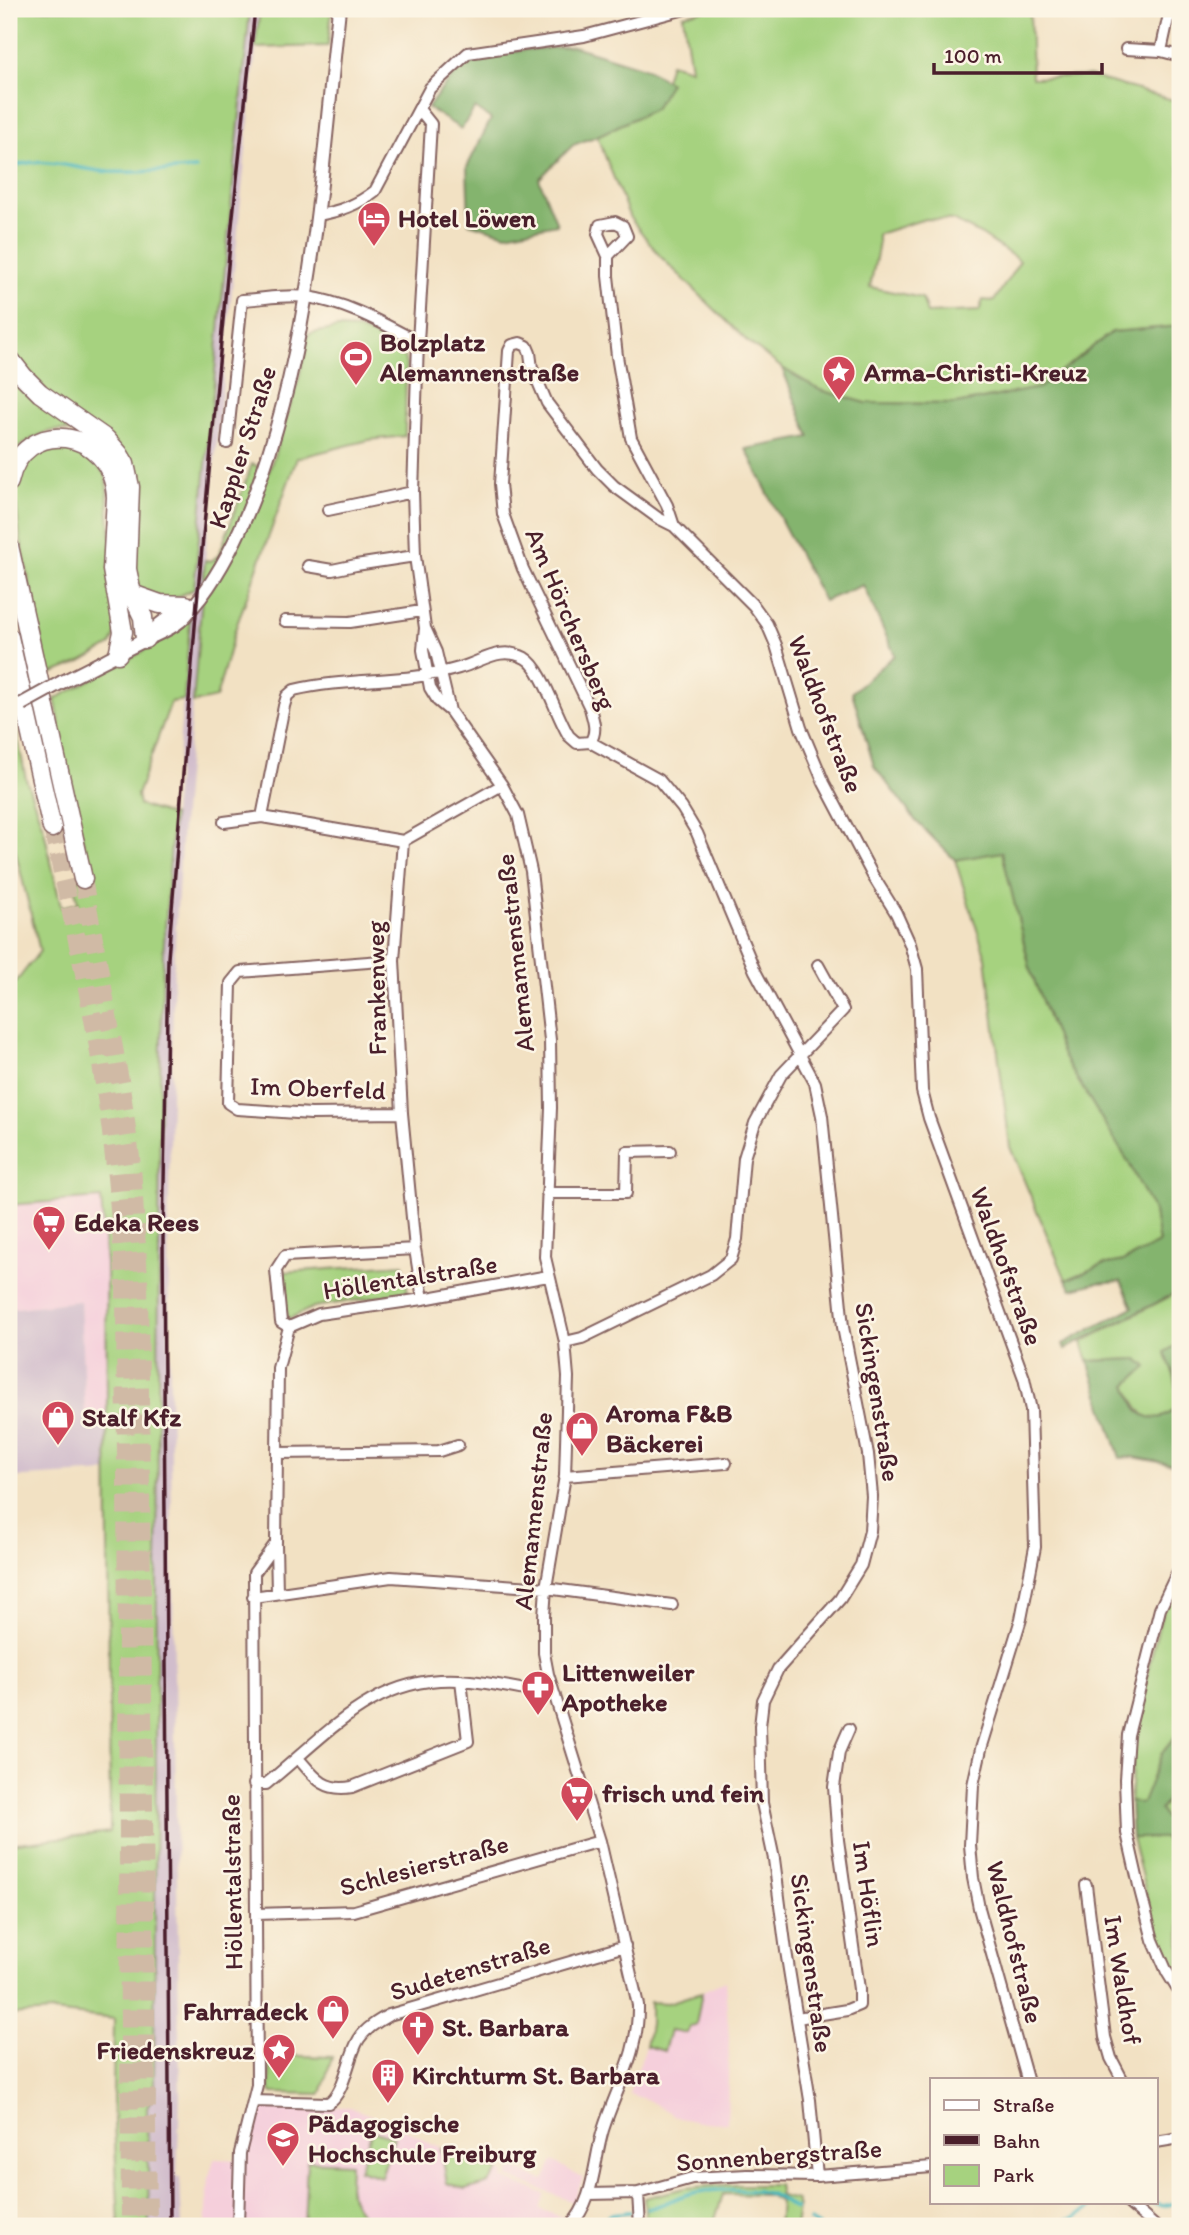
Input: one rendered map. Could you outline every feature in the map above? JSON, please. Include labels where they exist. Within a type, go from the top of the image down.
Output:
[{"type":"highway","points":[[9,358],[40,393],[106,439],[125,464],[130,487],[126,600],[118,654]]},
{"type":"highway","points":[[9,482],[13,467],[22,453],[43,440],[75,440],[86,444],[103,458],[112,472],[116,487],[113,582],[143,617],[145,639]]},
{"type":"highway","points":[[9,546],[83,879]]},
{"type":"highway","points":[[126,600],[160,604],[191,603]]},
{"type":"highway","points":[[9,637],[52,828]]},
{"type":"highway","points":[[9,655],[16,675]]},
{"type":"street","name":"Kappler Straße","points":[[9,713],[145,639],[159,625],[191,603],[227,559],[240,533],[286,398],[306,297],[318,215],[339,9]]},
{"type":"street","points":[[318,215],[340,211],[361,202],[375,191],[430,88],[468,53],[584,36],[685,9]]},
{"type":"street","points":[[1161,51],[1168,19],[1180,11]]},
{"type":"street","points":[[1126,49],[1161,51],[1180,56]]},
{"type":"street","name":"Alemannenstraße","points":[[419,109],[431,124],[418,342],[413,492],[415,556],[425,628],[436,652],[450,711]]},
{"type":"street","points":[[608,256],[617,356],[631,438],[667,505],[674,526]]},
{"type":"street","name":"Kappler Straße","points":[[227,443],[242,300],[306,297]]},
{"type":"street","points":[[306,297],[353,311],[418,342]]},
{"type":"street","name":"Am Hörchersberg","points":[[440,672],[461,668],[496,653],[509,653],[527,659],[539,675],[569,736],[577,743],[590,742],[594,736],[595,726],[590,708],[523,569],[503,514],[500,484],[509,351],[512,345],[520,343],[527,346],[532,368],[547,403],[597,469],[614,486],[659,519],[674,526]]},
{"type":"street","points":[[328,510],[413,492]]},
{"type":"street","name":"Waldhofstraße","points":[[674,526],[754,606],[767,624],[801,728],[824,783],[873,876],[896,913],[910,944],[917,969],[922,1091],[929,1118],[1024,1378],[1031,1410],[1035,1547],[1021,1619],[973,1784],[970,1845],[979,1908],[1027,2078]]},
{"type":"street","points":[[308,566],[332,570],[415,556]]},
{"type":"street","points":[[285,621],[350,622],[422,611]]},
{"type":"street","name":"Alemannenstraße","points":[[425,628],[423,650],[430,688],[438,701],[450,711],[502,785],[519,815],[531,872],[550,1040],[551,1108],[544,1244],[548,1276],[565,1342],[568,1408],[565,1476],[546,1588],[544,1653],[600,1841],[635,1984],[638,2026],[634,2051],[598,2149],[589,2194],[582,2212],[570,2226]]},
{"type":"street","points":[[262,817],[288,696],[294,690],[428,676],[440,672]]},
{"type":"street","name":"Sickingenstraße","points":[[590,742],[659,780],[682,808],[697,833],[755,971],[815,1083],[822,1116],[842,1327],[868,1454],[872,1496],[870,1531],[861,1565],[840,1599],[778,1669],[763,1700],[760,1726],[762,1803],[774,1859],[810,2100],[817,2176]]},
{"type":"street","points":[[224,822],[262,817],[403,841],[502,785]]},
{"type":"street","name":"Frankenweg","points":[[403,841],[394,960],[402,1113],[415,1249],[423,1298]]},
{"type":"street","name":"Im Oberfeld","points":[[394,960],[240,972],[231,983],[229,1103],[237,1109],[299,1113],[402,1113]]},
{"type":"street","points":[[565,1342],[582,1338],[711,1275],[731,1259],[737,1239],[744,1158],[755,1123],[781,1075],[843,1010],[818,965]]},
{"type":"street","points":[[547,1193],[626,1193],[627,1152],[670,1151]]},
{"type":"street","points":[[276,1593],[278,1368],[285,1324],[276,1270],[285,1256],[415,1249]]},
{"type":"street","name":"Höllentalstraße","points":[[285,1324],[319,1314],[548,1276]]},
{"type":"street","points":[[277,1453],[439,1451],[458,1445]]},
{"type":"street","points":[[565,1476],[726,1463]]},
{"type":"street","name":"Höllentalstraße","points":[[238,2226],[240,2153],[257,2085],[254,1573],[276,1543]]},
{"type":"street","points":[[1180,1567],[1160,1609],[1128,1735],[1125,1779],[1128,1833],[1140,1890],[1153,1940],[1180,1993]]},
{"type":"street","points":[[253,1597],[391,1577],[546,1588],[672,1605]]},
{"type":"street","points":[[254,1784],[266,1784],[359,1706],[379,1695],[415,1683],[461,1680],[555,1696]]},
{"type":"street","points":[[298,1758],[315,1778],[326,1786],[339,1789],[352,1787],[468,1741],[461,1680]]},
{"type":"street","name":"Im Höflin","points":[[797,2018],[847,2010],[859,2005],[858,1977],[838,1840],[834,1787],[839,1752],[849,1729]]},
{"type":"street","name":"Schlesierstraße","points":[[256,1914],[355,1911],[600,1841]]},
{"type":"street","name":"Im Waldhof","points":[[1086,1885],[1105,2037],[1111,2058],[1121,2078]]},
{"type":"street","name":"Sudetenstraße","points":[[253,2101],[328,2103],[334,2100],[359,2039],[367,2029],[389,2015],[625,1946]]},
{"type":"street","points":[[1158,2142],[1180,2138]]},
{"type":"street","name":"Sonnenbergstraße","points":[[589,2194],[638,2193],[692,2178],[747,2175],[817,2176],[930,2167]]},
{"type":"street","points":[[638,2193],[640,2226]]},
{"type":"street","points":[[1129,2204],[1155,2226]]},
{"type":"shaded area","points":[[250,9],[260,9],[200,610],[174,958],[168,1240],[180,2095],[177,2177],[180,2177],[182,2226],[149,2226],[147,2108],[154,2092],[157,1361],[163,957],[190,620]]},
{"type":"shaded area","points":[[101,1197],[106,1264],[106,1417],[85,1418],[80,1301],[9,1309],[9,1205]]},
{"type":"shaded area","points":[[80,1301],[85,1418],[106,1417],[107,1472],[9,1478],[9,1309]]},
{"type":"shaded area","points":[[725,1981],[729,2037],[727,2123],[679,2118],[648,2100],[629,2094],[646,2046],[650,2002],[668,2003],[685,1999]]},
{"type":"shaded area","points":[[259,2107],[350,2107],[405,2129],[433,2145],[505,2173],[503,2178],[545,2194],[540,2209],[567,2219],[561,2226],[206,2226],[209,2176],[214,2159],[245,2160],[253,2115]]},
{"type":"shaded area","points":[[553,2161],[583,2178],[573,2202],[508,2177],[512,2168],[544,2180]]},
{"type":"green space","points":[[9,9],[250,9],[194,589],[168,601],[137,587],[132,575],[134,486],[25,370],[9,349]]},
{"type":"green space","points":[[260,9],[332,9],[328,46],[255,48]]},
{"type":"green space","points":[[708,9],[1030,9],[1032,78],[1089,76],[1180,102],[1180,326],[1112,332],[1039,388],[956,404],[866,403],[820,390],[782,368],[747,341],[660,256],[630,218],[597,136],[654,109],[669,82],[665,80],[670,63],[691,69],[683,15]],"holes":[[[925,219],[953,220],[982,235],[1020,261],[994,301],[983,300],[979,311],[927,313],[922,298],[870,287],[878,234]]]},
{"type":"green space","points":[[573,46],[647,69],[670,83],[654,109],[573,145],[539,179],[557,224],[506,234],[469,223],[467,167],[491,119],[475,108],[461,129],[428,108],[455,75],[473,60],[508,52]]},
{"type":"green space","points":[[1180,326],[1180,1291],[1065,1349],[1063,1344],[1133,1307],[1121,1281],[1072,1289],[1066,1280],[1102,1265],[1124,1261],[1159,1243],[1154,1212],[1129,1163],[1063,1056],[1031,972],[1002,852],[955,860],[916,821],[874,766],[852,692],[895,655],[863,585],[824,601],[746,449],[810,437],[782,368],[820,390],[866,403],[956,404],[1039,388],[1112,332]]},
{"type":"green space","points":[[338,328],[356,329],[402,347],[406,365],[405,436],[369,440],[297,458],[235,630],[216,698],[193,703],[205,560],[211,561],[219,555],[252,464],[269,471],[299,378],[308,334]]},
{"type":"green space","points":[[9,367],[43,401],[106,445],[118,461],[127,486],[123,576],[139,624],[136,625],[128,611],[120,585],[124,503],[117,465],[106,449],[88,437],[64,430],[36,436],[9,454]]},
{"type":"green space","points":[[62,444],[84,451],[106,475],[118,629],[111,645],[81,662],[48,675],[20,537],[14,486],[25,461],[43,448]]},
{"type":"green space","points":[[190,620],[184,700],[171,702],[137,795],[139,805],[173,816],[163,957],[160,1083],[154,2092],[147,2108],[149,2226],[119,2226],[113,2101],[114,2019],[53,2012],[9,2015],[9,1844],[110,1832],[106,1264],[101,1198],[9,1205],[9,991],[40,951],[9,825],[9,728],[15,724],[26,779],[44,830],[61,907],[78,903],[73,881],[92,876],[62,759],[55,699],[140,653]]},
{"type":"green space","points":[[1002,851],[1031,972],[1063,1056],[1129,1163],[1154,1212],[1159,1243],[1124,1261],[1102,1265],[1066,1280],[1010,1147],[986,958],[955,860]]},
{"type":"green space","points":[[403,1264],[408,1292],[314,1307],[289,1319],[286,1313],[284,1272]]},
{"type":"green space","points":[[1180,1291],[1180,1343],[1165,1352],[1175,1380],[1175,1409],[1166,1416],[1151,1419],[1139,1409],[1127,1385],[1146,1367],[1138,1359],[1088,1361],[1082,1342]]},
{"type":"green space","points":[[1180,1343],[1180,1466],[1133,1457],[1120,1458],[1088,1361],[1138,1359],[1147,1367],[1127,1385],[1140,1412],[1155,1418],[1175,1409],[1177,1387],[1165,1352]]},
{"type":"green space","points":[[1180,1572],[1180,1731],[1162,1753],[1142,1804],[1130,1802],[1135,1722],[1164,1605]]},
{"type":"green space","points":[[1180,1731],[1180,1781],[1160,1810],[1180,1842],[1180,1864],[1164,1838],[1132,1838],[1130,1802],[1142,1803],[1162,1753]]},
{"type":"green space","points":[[1180,1781],[1180,1842],[1160,1810]]},
{"type":"green space","points":[[1132,1838],[1164,1838],[1180,1864],[1180,1986],[1159,1944]]},
{"type":"green space","points":[[702,1992],[696,2025],[690,2026],[687,2033],[670,2030],[664,2051],[646,2046],[650,2002],[668,2003]]},
{"type":"green space","points":[[269,2055],[332,2057],[321,2094],[272,2093]]},
{"type":"green space","points":[[372,2130],[394,2137],[381,2177],[359,2170]]},
{"type":"green space","points":[[441,2149],[499,2170],[489,2183],[465,2190],[447,2183]]},
{"type":"green space","points":[[307,2161],[350,2163],[349,2192],[368,2226],[304,2226]]},
{"type":"green space","points":[[778,2185],[780,2196],[796,2200],[798,2208],[795,2226],[778,2226],[780,2202],[769,2195],[723,2194],[713,2226],[646,2226],[644,2198],[685,2188]]},
{"type":"waterway","points":[[486,12],[503,9]]},
{"type":"waterway","points":[[9,168],[34,162],[110,172],[196,169]]},
{"type":"waterway","points":[[647,2209],[689,2194],[734,2190],[769,2194],[796,2209]]},
{"type":"waterway","points":[[1156,2204],[1163,2206],[1180,2202]]},
{"type":"waterway","points":[[1046,2226],[1075,2218],[1094,2204]]},
{"type":"waterway","points":[[598,2226],[610,2214],[630,2212]]},
{"type":"waterway","points":[[810,2221],[819,2226]]},
{"type":"tunnel","points":[[52,828],[99,1052],[114,1159],[125,1285],[130,2226]]},
{"type":"tunnel","points":[[83,879],[121,1086],[132,1165],[139,1279],[148,2226]]},
{"type":"railway","points":[[170,2226],[163,1239],[168,958],[197,602],[255,9]]},
{"type":"place","name":"Hotel Löwen","points":[[374,248]]},
{"type":"place","name":"Bolzplatz Alemannenstraße","points":[[356,387]]},
{"type":"place","name":"Arma-Christi-Kreuz","points":[[839,402]]},
{"type":"place","name":"Edeka Rees","points":[[49,1252]]},
{"type":"place","name":"Stalf Kfz","points":[[58,1447]]},
{"type":"place","name":"Aroma F&B Bäckerei","points":[[582,1458]]},
{"type":"place","name":"Littenweiler Apotheke","points":[[538,1717]]},
{"type":"place","name":"frisch und fein","points":[[577,1823]]},
{"type":"place","name":"Fahrradeck","points":[[333,2041]]},
{"type":"place","name":"St. Barbara","points":[[418,2057]]},
{"type":"place","name":"Friedenskreuz","points":[[279,2080]]},
{"type":"place","name":"Kirchturm St. Barbara","points":[[388,2105]]},
{"type":"place","name":"Pädagogische Hochschule Freiburg","points":[[283,2168]]}]
